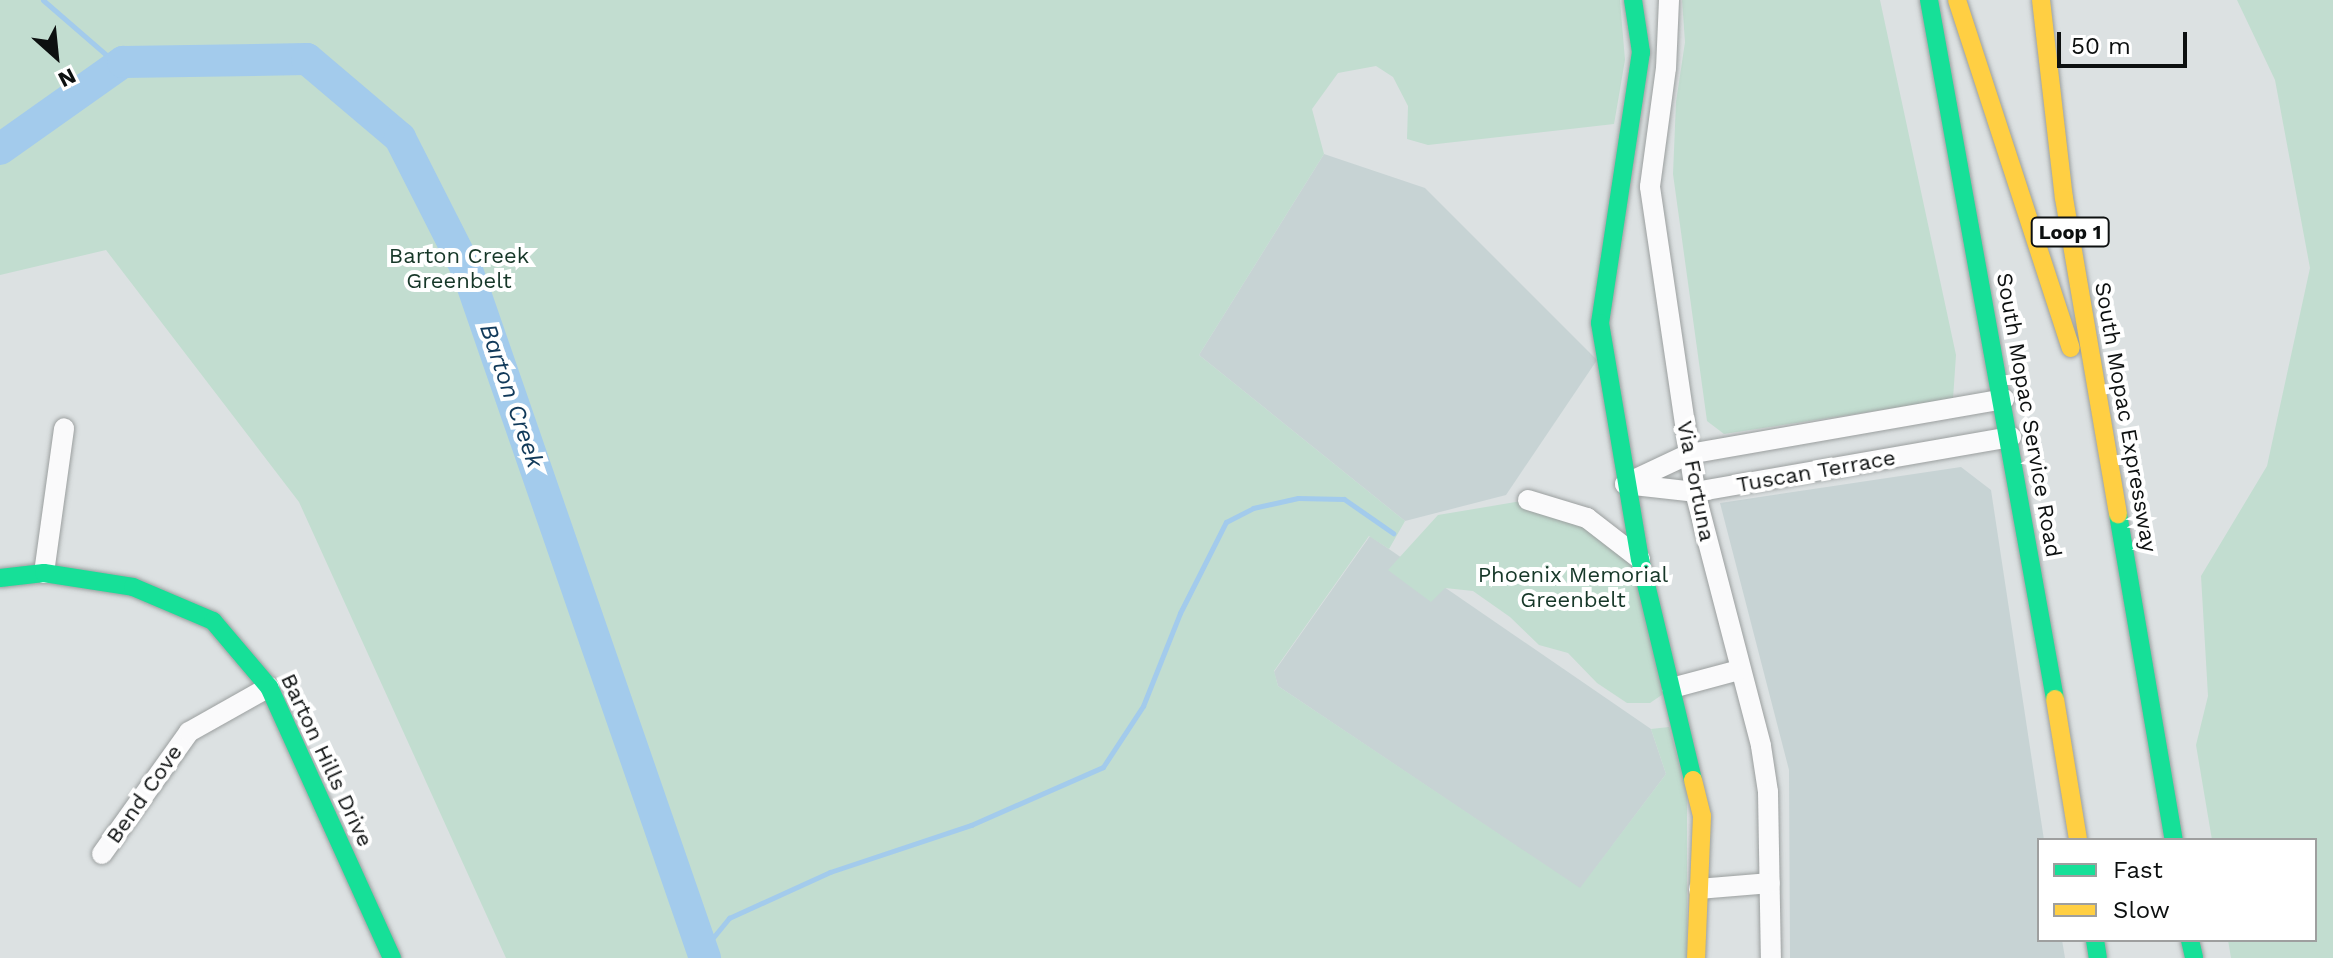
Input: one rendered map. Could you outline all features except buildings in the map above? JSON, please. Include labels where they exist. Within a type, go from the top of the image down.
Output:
[{"type":"main road","points":[[1633,0],[1641,52],[1621,167],[1600,323],[1640,559],[1702,816],[1696,958]]},
{"type":"main road","name":"South Mopac Service Road","points":[[1929,0],[2011,437],[2078,838]]},
{"type":"main road","points":[[1957,0],[2108,462]]},
{"type":"main road","name":"South Mopac Expressway","points":[[2041,0],[2064,198],[2174,838]]},
{"type":"main road","name":"Barton Hills Drive","points":[[0,578],[44,573],[133,587],[213,621],[269,687],[392,958]]},
{"type":"street","name":"Via Fortuna","points":[[1669,0],[1666,68],[1651,170],[1695,492],[1761,746],[1770,883],[1771,958]]},
{"type":"street","points":[[1621,167],[1651,170]]},
{"type":"street","name":"Tuscan Terrace","points":[[1625,484],[1689,454],[2004,399]]},
{"type":"street","points":[[44,573],[64,428]]},
{"type":"street","name":"Tuscan Terrace","points":[[1625,484],[1695,492],[2011,437]]},
{"type":"street","points":[[1528,500],[1587,518],[1640,559]]},
{"type":"street","points":[[1672,688],[1739,670]]},
{"type":"street","name":"Bend Cove","points":[[102,854],[189,732],[269,687]]},
{"type":"street","points":[[1699,889],[1770,883]]},
{"type":"shaded area","points":[[1324,154],[1425,188],[1597,360],[1506,495],[1405,521],[1199,355]]},
{"type":"shaded area","points":[[1961,467],[1991,490],[2044,838],[2037,838],[2037,942],[2062,942],[2065,958],[1790,958],[1789,770],[1720,503]]},
{"type":"shaded area","points":[[1370,536],[1651,729],[1666,774],[1580,889],[1278,686],[1274,672]]},
{"type":"green space","name":"Barton Creek Greenbelt","points":[[0,0],[1620,0],[1625,60],[1614,124],[1428,145],[1407,139],[1408,106],[1393,77],[1376,66],[1338,73],[1312,109],[1324,154],[1199,355],[1405,521],[1389,549],[1369,536],[1274,671],[1278,686],[1580,888],[1666,774],[1651,729],[1669,727],[1687,791],[1687,958],[506,958],[299,502],[106,250],[0,275]]},
{"type":"green space","points":[[1682,0],[1880,0],[1956,355],[1953,399],[1724,434],[1707,421],[1673,174],[1676,102],[1685,42]]},
{"type":"green space","points":[[2237,0],[2333,0],[2333,958],[2231,958],[2228,942],[2317,942],[2317,838],[2212,838],[2196,745],[2208,696],[2201,576],[2267,466],[2310,268],[2275,80]]},
{"type":"green space","name":"Phoenix Memorial Greenbelt","points":[[1528,500],[1587,518],[1640,559],[1672,688],[1650,703],[1627,703],[1597,683],[1568,653],[1539,645],[1510,617],[1473,591],[1445,588],[1431,602],[1388,570],[1438,515]]},
{"type":"waterway","points":[[43,0],[118,65]]},
{"type":"waterway","name":"Barton Creek","points":[[0,149],[123,62],[307,59],[400,138],[467,270],[705,958]]},
{"type":"waterway","points":[[702,951],[729,918],[830,872],[971,825],[1103,767],[1143,706],[1180,613],[1226,522],[1253,508],[1298,498],[1344,499],[1393,533]]},
{"type":"traffic: fast","points":[[1633,0],[1641,52],[1600,323],[1640,559],[1693,780]]},
{"type":"traffic: fast","points":[[1929,0],[2055,699]]},
{"type":"traffic: fast","points":[[2118,514],[2174,838]]},
{"type":"traffic: fast","points":[[0,578],[44,573],[133,587],[213,621],[269,687],[392,958]]},
{"type":"traffic: fast","points":[[2095,942],[2098,958]]},
{"type":"traffic: fast","points":[[2190,942],[2194,958]]},
{"type":"traffic: slow","points":[[1957,0],[2071,348]]},
{"type":"traffic: slow","points":[[2041,0],[2064,198],[2118,514]]},
{"type":"traffic: slow","points":[[2055,699],[2078,838]]},
{"type":"traffic: slow","points":[[1693,780],[1702,816],[1696,958]]}]
